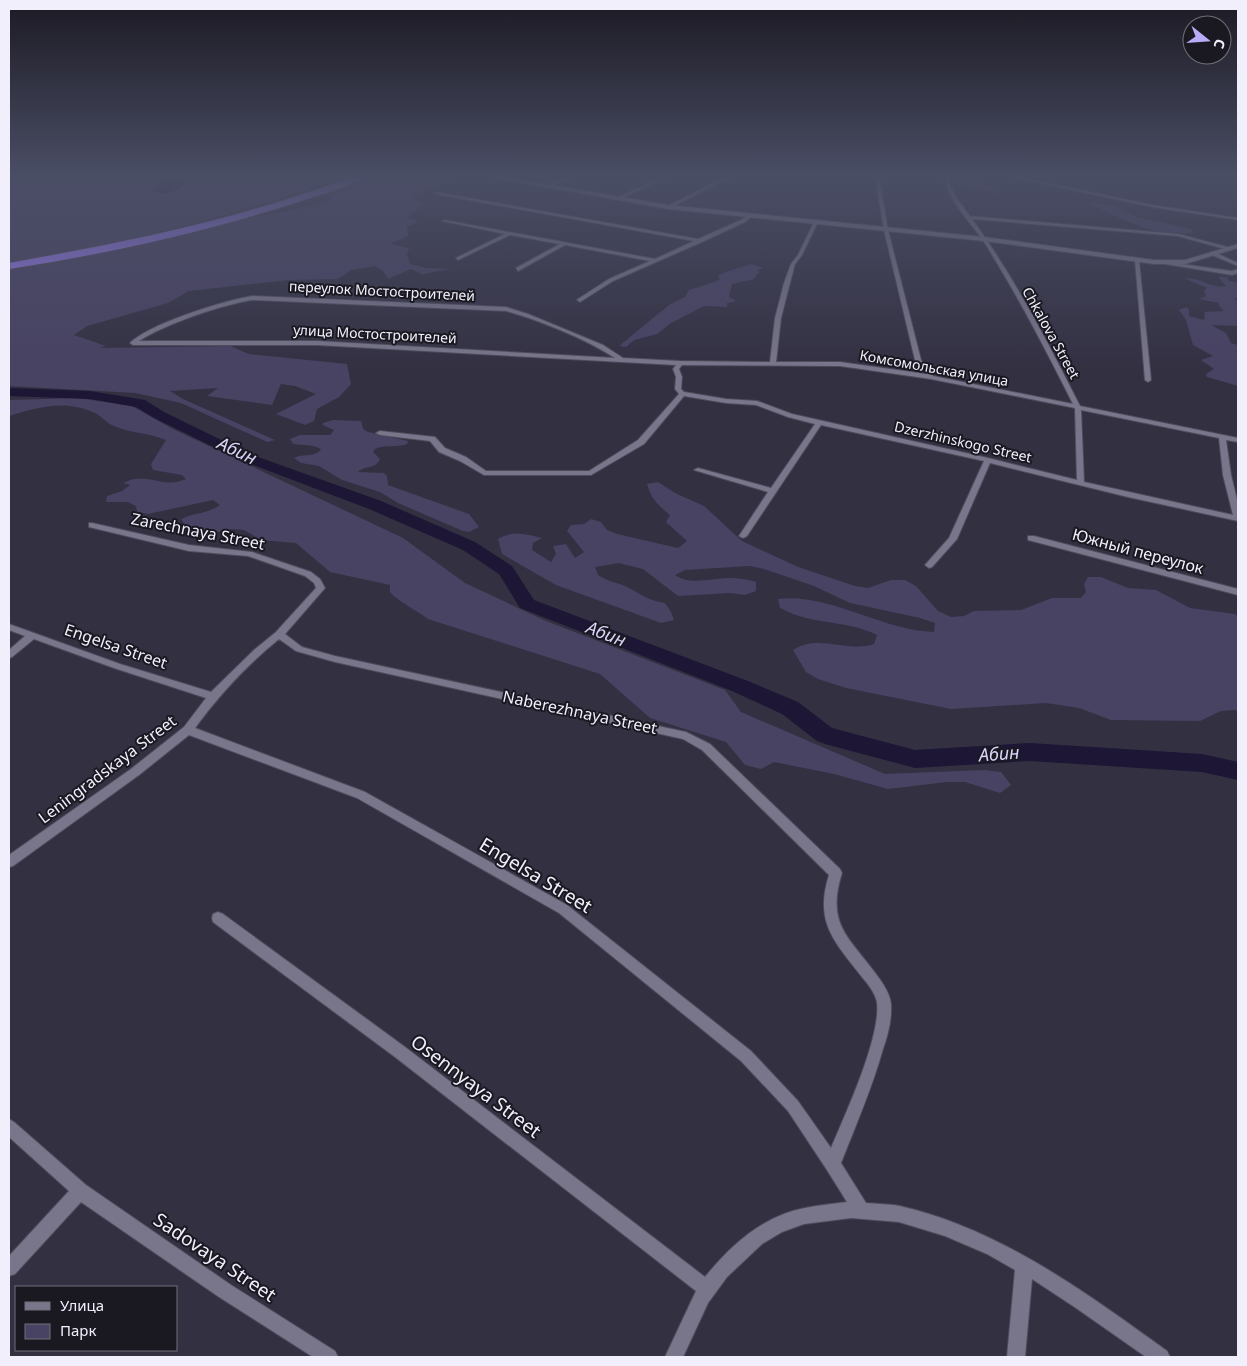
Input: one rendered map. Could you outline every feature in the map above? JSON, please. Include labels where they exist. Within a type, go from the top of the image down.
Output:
[{"type":"highway","points":[[9,266],[139,240]]},
{"type":"main road","points":[[989,240],[1167,263],[1185,262],[1238,246]]},
{"type":"street","points":[[458,259],[498,240]]},
{"type":"street","points":[[544,240],[654,260]]},
{"type":"street","points":[[580,300],[611,280],[700,240]]},
{"type":"street","points":[[773,363],[778,318],[786,283],[793,264],[807,240]]},
{"type":"street","points":[[888,240],[918,360],[931,377]]},
{"type":"street","name":"Chkalova Street","points":[[984,240],[1052,357],[1078,408],[1082,473],[1080,483]]},
{"type":"street","points":[[1195,240],[1229,249]]},
{"type":"street","points":[[518,268],[564,243]]},
{"type":"street","points":[[1214,254],[1238,265]]},
{"type":"street","points":[[1137,260],[1148,380]]},
{"type":"street","points":[[1167,263],[1232,273],[1238,271]]},
{"type":"street","name":"переулок Мостостроителей","points":[[138,338],[236,300],[270,298],[506,309],[526,315],[601,346],[621,359]]},
{"type":"street","name":"улица Мостостроителей","points":[[138,338],[133,343],[317,342],[621,359]]},
{"type":"street","name":"Комсомольская улица","points":[[621,359],[680,363],[840,364],[931,377],[1238,440]]},
{"type":"street","points":[[380,433],[432,439],[442,450],[463,459],[484,473],[591,473],[641,442],[682,394],[678,389],[679,376],[676,369],[680,363]]},
{"type":"street","name":"Dzerzhinskogo Street","points":[[682,394],[726,401],[757,403],[790,416],[988,460],[1128,495],[1238,518]]},
{"type":"street","points":[[743,536],[819,422]]},
{"type":"street","points":[[1222,437],[1227,475],[1238,518]]},
{"type":"street","points":[[929,565],[954,539],[988,460]]},
{"type":"street","points":[[698,470],[773,492]]},
{"type":"street","name":"Zarechnaya Street","points":[[92,525],[189,548],[249,554],[308,574],[317,581],[321,588]]},
{"type":"street","name":"Южный переулок","points":[[1031,538],[1238,592]]},
{"type":"street","name":"Leningradskaya Street","points":[[9,862],[135,772],[188,730],[213,696],[257,652],[279,634],[321,588]]},
{"type":"street","name":"Engelsa Street","points":[[9,627],[33,634],[117,666],[213,696]]},
{"type":"street","points":[[9,654],[33,634]]},
{"type":"street","name":"Naberezhnaya Street","points":[[279,634],[299,649],[335,659],[686,736],[706,747],[836,873],[830,888],[828,908],[836,933],[878,987],[884,1004],[880,1036],[833,1164]]},
{"type":"street","name":"Engelsa Street","points":[[188,730],[361,795],[563,909],[746,1056],[793,1106],[833,1164],[860,1208]]},
{"type":"street","name":"Osennyaya Street","points":[[218,918],[400,1052],[708,1288]]},
{"type":"street","name":"Sadovaya Street","points":[[9,1127],[80,1191],[225,1291],[328,1357]]},
{"type":"street","points":[[9,1268],[80,1191]]},
{"type":"street","points":[[674,1357],[708,1288],[751,1240],[781,1224],[823,1211],[860,1208],[886,1210],[935,1223],[970,1237],[1093,1309],[1161,1357]]},
{"type":"street","points":[[1016,1357],[1024,1267]]},
{"type":"green space","points":[[9,240],[125,240],[95,247],[9,263]]},
{"type":"green space","points":[[149,240],[400,240],[390,244],[409,248],[407,255],[410,264],[427,268],[450,269],[422,274],[411,269],[388,279],[383,271],[375,266],[351,270],[338,279],[288,280],[189,291],[168,303],[87,326],[74,335],[106,346],[99,348],[230,346],[249,354],[347,364],[351,384],[339,397],[317,409],[314,421],[305,425],[276,414],[316,394],[295,386],[281,384],[272,405],[207,396],[218,388],[170,391],[183,399],[275,440],[267,442],[181,403],[135,393],[9,386],[9,269]]},
{"type":"green space","points":[[751,264],[764,268],[757,270],[759,272],[754,279],[732,284],[729,297],[736,301],[727,303],[727,307],[704,306],[671,323],[657,334],[634,340],[626,347],[619,346],[669,305],[685,297],[689,290],[720,280],[718,276]]},
{"type":"green space","points":[[1218,277],[1227,277],[1229,281],[1238,283],[1238,298],[1234,299],[1238,301],[1238,326],[1211,325],[1226,333],[1231,343],[1238,345],[1238,386],[1207,377],[1206,374],[1214,369],[1201,360],[1213,356],[1193,345],[1186,320],[1179,310],[1186,307],[1189,309],[1189,316],[1204,320],[1205,312],[1224,311],[1219,306],[1219,303],[1199,299],[1206,296],[1204,291],[1207,288],[1186,279],[1195,279],[1215,286],[1226,286]]},
{"type":"green space","points":[[78,398],[132,406],[173,429],[403,538],[465,583],[546,621],[725,690],[741,712],[885,774],[984,770],[1001,772],[1011,785],[1000,793],[965,782],[947,782],[888,789],[834,774],[774,762],[761,769],[745,765],[726,742],[650,718],[600,674],[428,619],[393,595],[390,591],[390,585],[330,572],[296,543],[261,540],[244,530],[233,529],[194,536],[188,531],[181,519],[211,510],[220,505],[213,500],[148,514],[137,512],[136,506],[128,502],[106,502],[107,496],[122,491],[130,485],[123,483],[132,480],[140,478],[162,482],[177,482],[186,479],[182,475],[153,470],[151,464],[166,440],[114,426],[97,414],[84,409],[63,405],[41,407],[9,416],[9,400]]},
{"type":"green space","points":[[333,420],[361,421],[363,429],[368,432],[408,441],[407,444],[403,445],[375,449],[373,452],[380,459],[378,462],[358,472],[384,473],[387,476],[388,485],[469,514],[479,527],[469,532],[463,531],[398,503],[380,492],[342,480],[319,466],[301,463],[294,458],[319,452],[321,449],[314,446],[293,444],[290,439],[300,435],[330,435],[334,430],[323,425],[323,423]]},
{"type":"green space","points":[[658,482],[675,493],[704,506],[742,541],[798,567],[855,586],[868,588],[891,580],[905,580],[916,586],[938,611],[951,617],[964,616],[974,611],[1021,610],[1052,598],[1081,598],[1086,592],[1084,584],[1088,577],[1101,577],[1128,588],[1156,590],[1190,608],[1235,614],[1238,617],[1238,714],[1236,710],[1221,711],[1200,721],[1111,720],[1079,708],[1046,703],[951,709],[846,688],[818,679],[806,672],[793,650],[812,643],[864,646],[874,644],[877,635],[853,627],[792,614],[780,608],[778,599],[817,601],[895,626],[915,630],[934,632],[935,623],[850,603],[814,586],[750,566],[685,570],[675,575],[694,581],[729,578],[746,579],[756,582],[756,591],[745,595],[731,593],[678,596],[643,569],[619,563],[595,567],[598,575],[627,587],[651,600],[665,603],[674,620],[661,623],[556,585],[502,554],[498,539],[509,534],[519,534],[542,538],[533,543],[532,550],[551,562],[556,554],[553,546],[566,544],[575,558],[584,552],[567,531],[571,525],[584,524],[591,519],[601,522],[607,530],[617,534],[678,548],[687,541],[666,522],[670,515],[656,501],[647,484]]},
{"type":"waterway","name":"Абин","points":[[9,392],[90,395],[140,403],[159,415],[245,457],[375,505],[469,546],[506,570],[527,604],[740,686],[790,708],[825,735],[915,759],[1030,752],[1202,763],[1238,771]]}]
